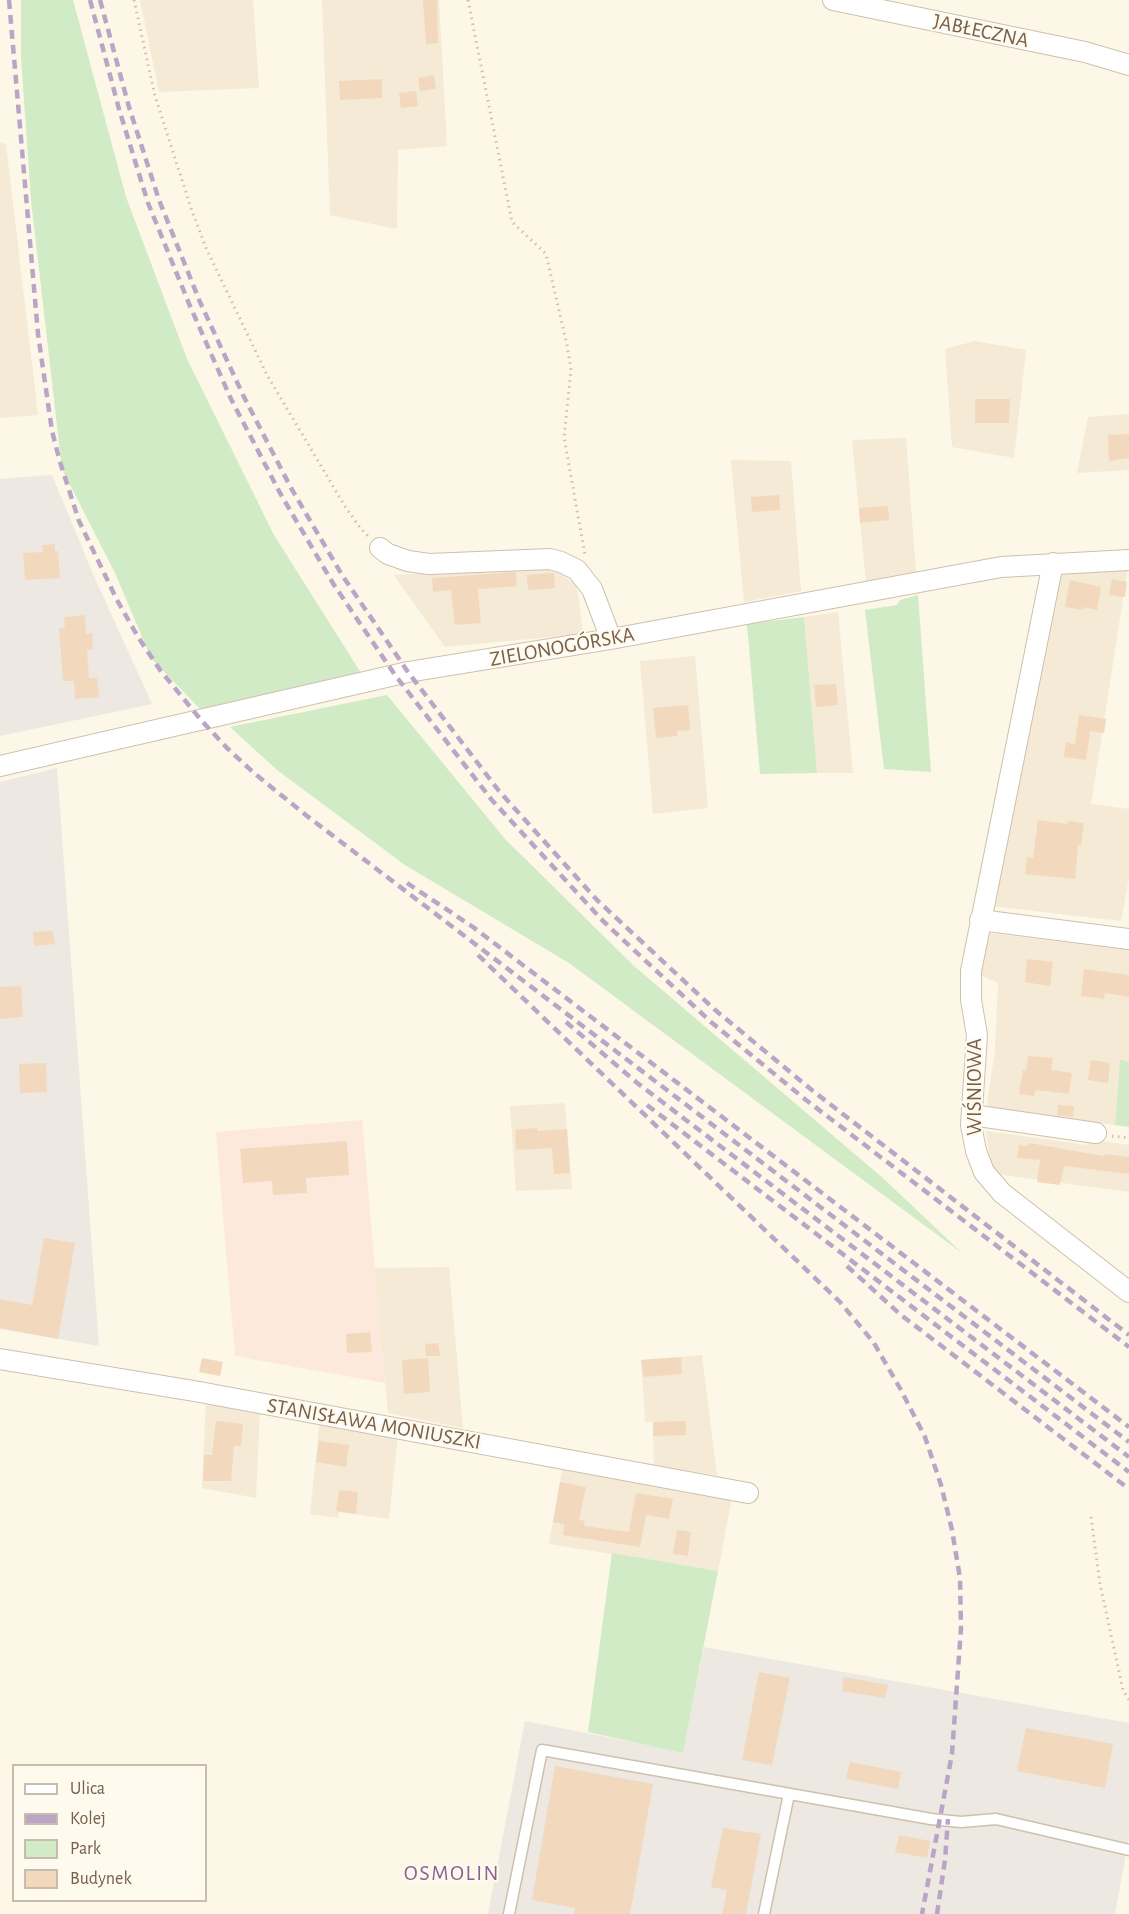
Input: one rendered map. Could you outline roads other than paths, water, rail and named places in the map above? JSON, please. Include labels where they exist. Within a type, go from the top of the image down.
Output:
[{"type":"street","name":"JABŁECZNA","points":[[833,0],[1085,52],[1129,65]]},
{"type":"street","points":[[380,548],[388,554],[408,561],[429,564],[550,560],[561,562],[577,570],[592,589],[611,639]]},
{"type":"street","name":"ZIELONOGÓRSKA","points":[[0,766],[408,672],[611,639],[1001,567],[1129,560]]},
{"type":"street","name":"WIŚNIOWA","points":[[1053,563],[971,972],[971,1000],[977,1035],[971,1125],[976,1151],[984,1172],[1002,1193],[1129,1292]]},
{"type":"street","points":[[980,920],[1129,939]]},
{"type":"street","points":[[972,1115],[1096,1133]]},
{"type":"street","name":"STANISŁAWA MONIUSZKI","points":[[0,1359],[194,1391],[748,1493]]},
{"type":"lane","points":[[509,1914],[542,1750],[931,1819],[961,1822],[996,1819],[1129,1850]]},
{"type":"lane","points":[[764,1914],[789,1794]]},
{"type":"railway","points":[[9,0],[38,334],[52,431],[79,521],[117,600],[160,670],[227,748],[307,816],[1129,1442]]},
{"type":"railway","points":[[90,0],[119,109],[148,203],[231,399],[280,493],[334,585],[395,675],[491,799],[603,921],[711,1022],[806,1100],[1129,1347]]},
{"type":"railway","points":[[100,0],[129,107],[159,200],[200,302],[243,395],[291,488],[342,575],[408,672],[499,791],[597,900],[714,1009],[813,1091],[1129,1335]]},
{"type":"railway","points":[[407,883],[473,927],[1129,1427]]},
{"type":"railway","points":[[478,955],[840,1302],[874,1343],[925,1437],[941,1485],[952,1530],[960,1578],[961,1628],[952,1754],[922,1914]]},
{"type":"railway","points":[[566,1022],[636,1082],[1129,1457]]},
{"type":"railway","points":[[647,1105],[1129,1472]]},
{"type":"railway","points":[[847,1266],[901,1315],[1129,1489]]},
{"type":"railway","points":[[937,1914],[948,1819]]},
{"type":"district","name":"OSMOLIN","points":[[452,1873]]}]
